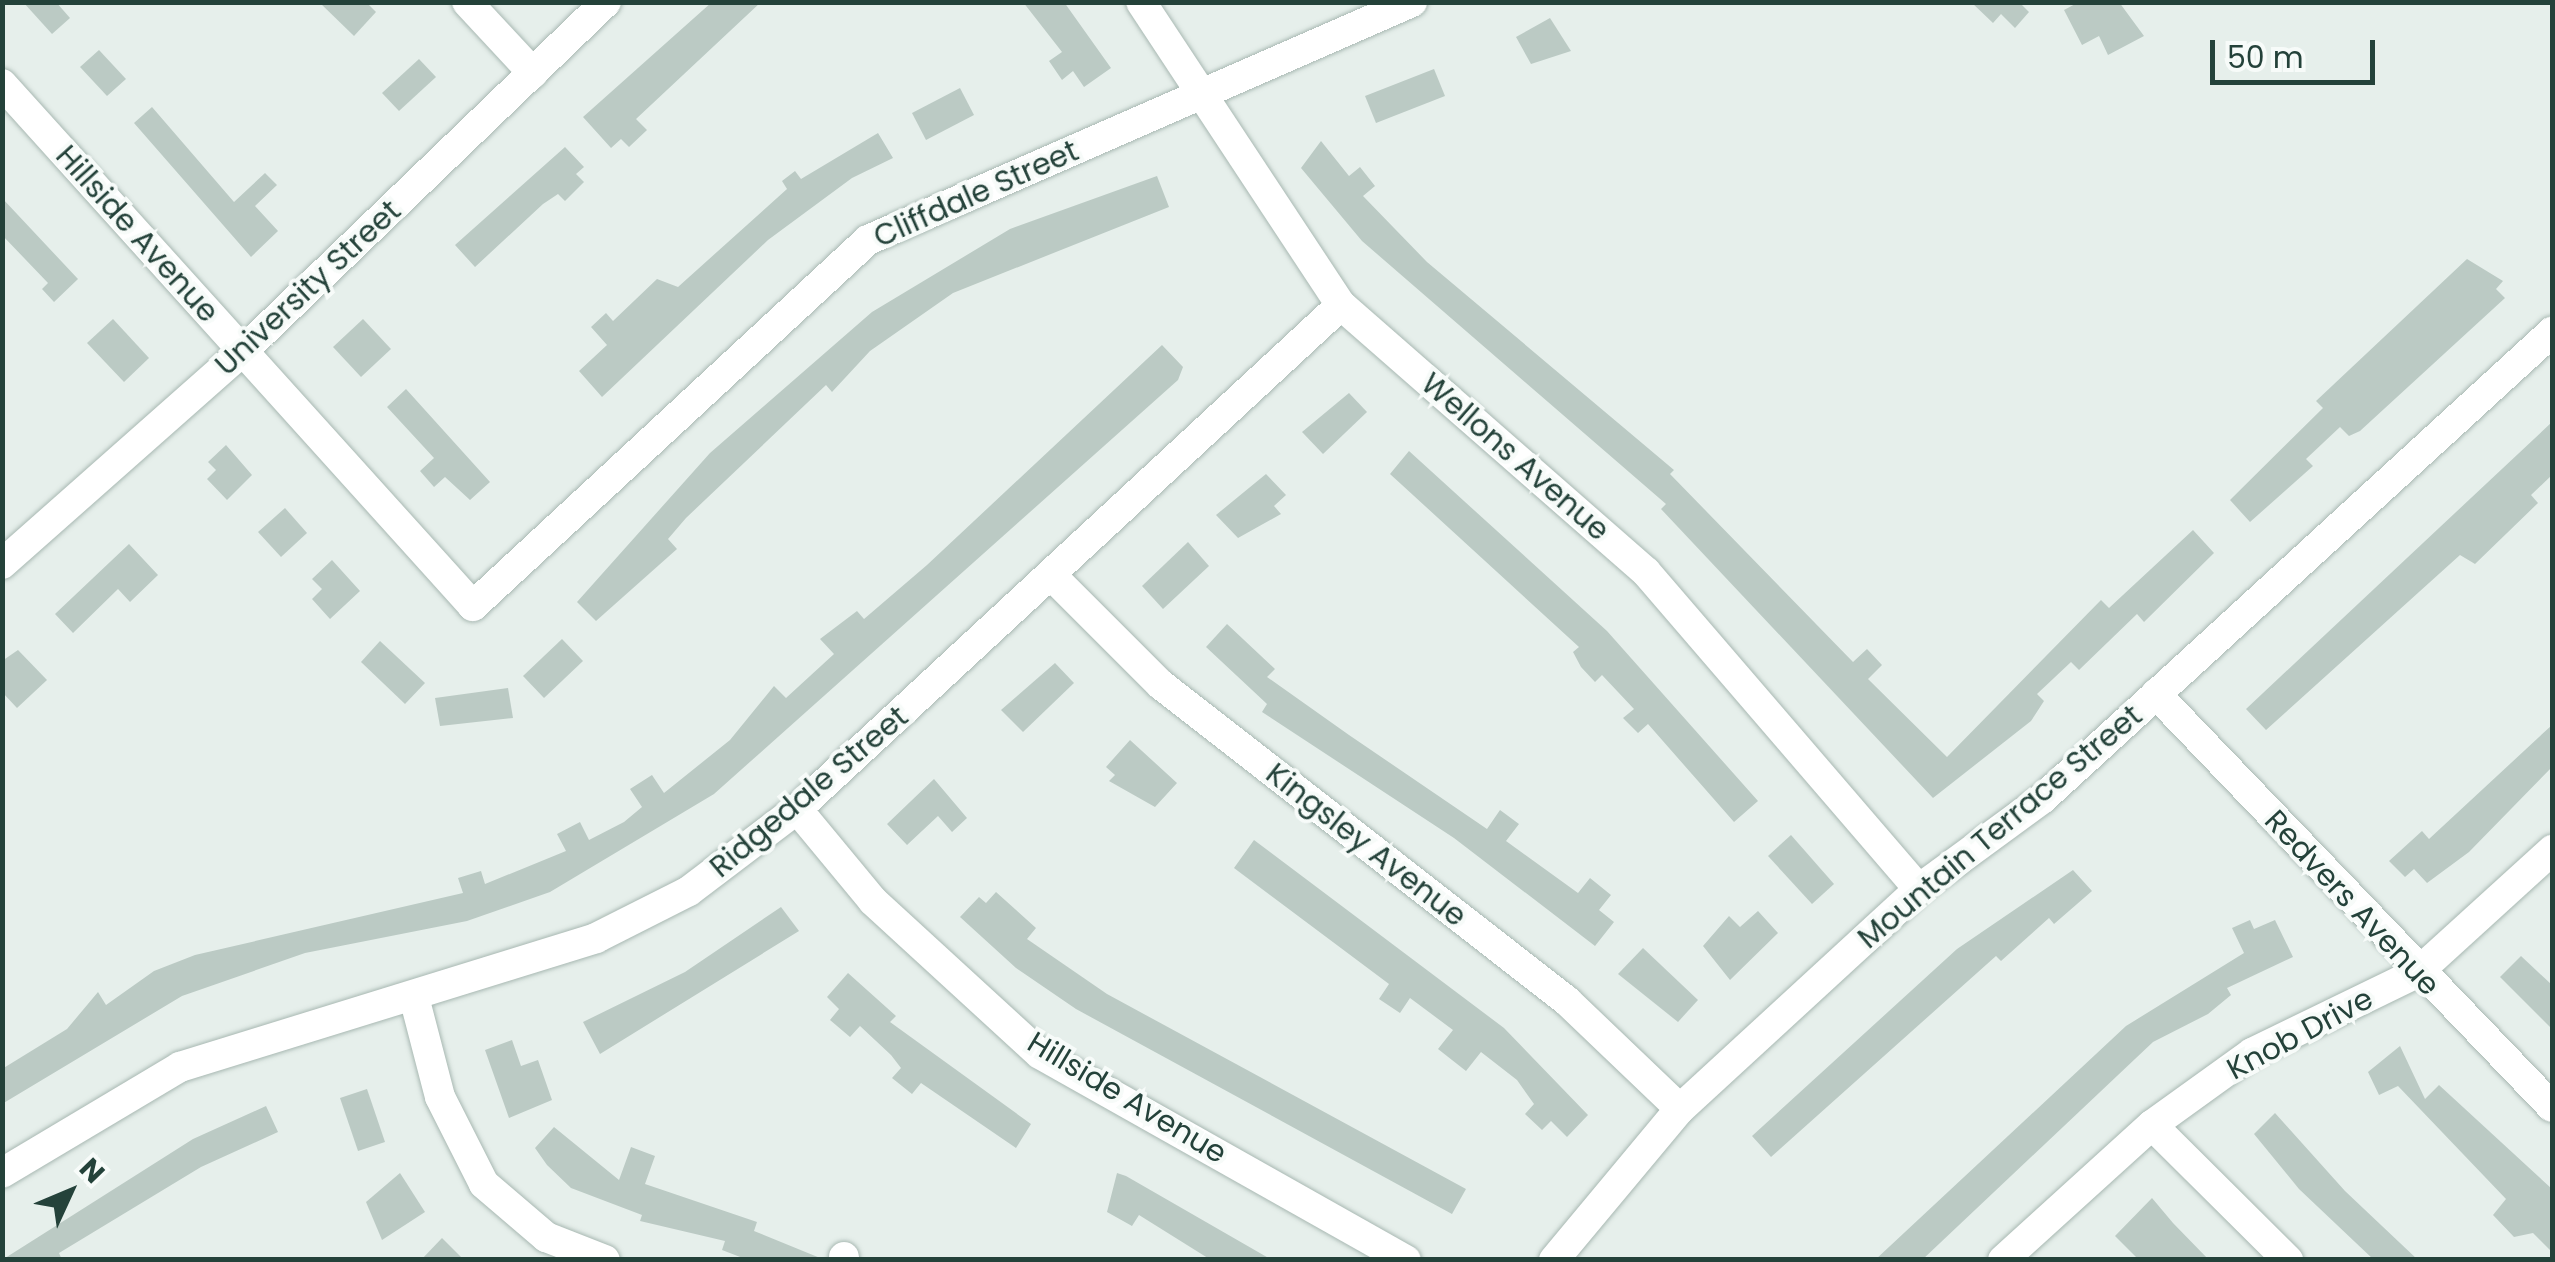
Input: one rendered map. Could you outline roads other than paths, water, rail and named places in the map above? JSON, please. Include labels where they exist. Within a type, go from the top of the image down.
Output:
[{"type":"street","points":[[468,2],[534,73]]},
{"type":"street","name":"University Street","points":[[2,564],[242,352],[606,2]]},
{"type":"street","name":"Wellons Avenue","points":[[1141,2],[1198,95],[1342,305],[1646,572],[1920,890]]},
{"type":"street","name":"Cliffdale Street","points":[[473,606],[868,240],[1412,2]]},
{"type":"street","name":"Hillside Avenue","points":[[2,84],[473,606]]},
{"type":"street","name":"Ridgedale Street","points":[[2,1173],[180,1067],[414,998],[596,938],[688,891],[797,809],[1054,578],[1342,305]]},
{"type":"street","name":"Mountain Terrace Street","points":[[1554,1260],[1680,1109],[1920,890],[2042,798],[2552,332]]},
{"type":"street","name":"Kingsley Avenue","points":[[1054,578],[1160,684],[1567,1001],[1680,1109]]},
{"type":"street","name":"Redvers Avenue","points":[[2156,694],[2417,973],[2552,1107]]},
{"type":"street","name":"Hillside Avenue","points":[[797,809],[873,901],[1040,1054],[1406,1260]]},
{"type":"street","name":"Knob Drive","points":[[2003,1260],[2152,1125],[2252,1053],[2417,973],[2552,850]]},
{"type":"street","points":[[414,998],[440,1097],[484,1184],[546,1236],[606,1260]]},
{"type":"street","points":[[2152,1125],[2288,1260]]}]
